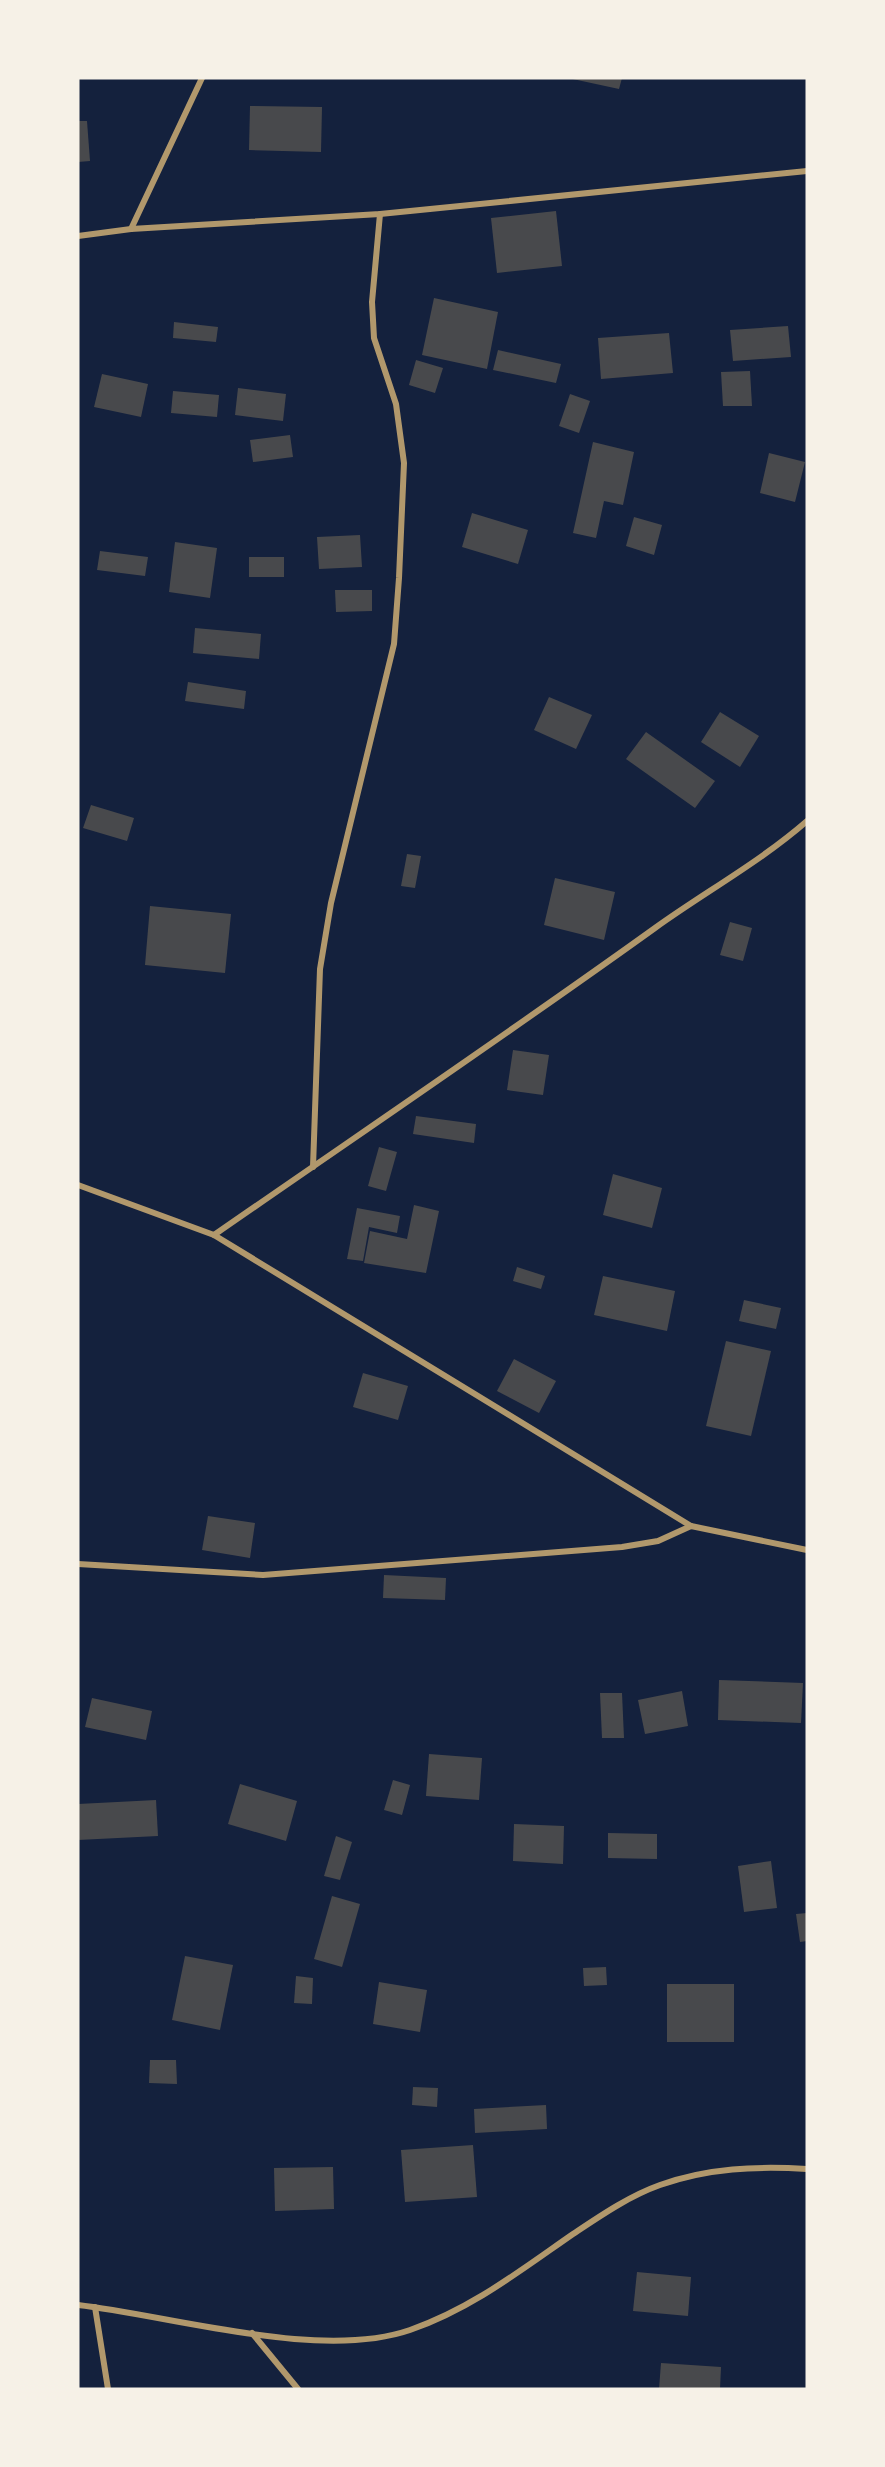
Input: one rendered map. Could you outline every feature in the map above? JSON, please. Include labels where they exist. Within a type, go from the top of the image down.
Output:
[{"type":"street","points":[[131,229],[202,78]]},
{"type":"street","points":[[78,236],[131,229],[380,214],[807,171]]},
{"type":"street","points":[[313,1167],[320,969],[331,903],[394,644],[399,578],[404,462],[396,404],[374,338],[373,320],[380,214]]},
{"type":"street","points":[[214,1235],[690,903],[786,839],[807,821]]},
{"type":"street","points":[[78,1185],[214,1235],[691,1526],[807,1550]]},
{"type":"street","points":[[78,1564],[263,1575],[622,1547],[658,1541],[691,1526]]},
{"type":"street","points":[[78,2305],[252,2333],[328,2340],[365,2338],[409,2330],[481,2298],[608,2211],[658,2186],[694,2175],[733,2168],[806,2168]]},
{"type":"street","points":[[95,2307],[108,2389]]},
{"type":"street","points":[[252,2333],[298,2389]]},
{"type":"building","points":[[568,78],[622,78],[619,89]]},
{"type":"building","points":[[250,106],[322,107],[321,152],[249,150]]},
{"type":"building","points":[[78,121],[87,121],[90,161],[78,162]]},
{"type":"building","points":[[556,211],[562,266],[497,273],[491,218]]},
{"type":"building","points":[[434,298],[498,312],[487,369],[422,355]]},
{"type":"building","points":[[174,322],[218,327],[216,342],[173,338]]},
{"type":"building","points":[[788,326],[791,357],[733,361],[730,330]]},
{"type":"building","points":[[669,333],[673,373],[601,379],[598,338]]},
{"type":"building","points":[[498,350],[561,364],[556,383],[493,370]]},
{"type":"building","points":[[416,360],[443,368],[435,393],[409,385]]},
{"type":"building","points":[[750,371],[752,406],[723,406],[721,372]]},
{"type":"building","points":[[102,374],[148,384],[141,417],[94,407]]},
{"type":"building","points":[[238,388],[286,394],[283,421],[235,415]]},
{"type":"building","points":[[173,391],[219,395],[217,417],[171,413]]},
{"type":"building","points":[[570,394],[590,401],[579,433],[559,426]]},
{"type":"building","points":[[290,435],[293,457],[253,462],[250,440]]},
{"type":"building","points":[[593,442],[634,452],[623,505],[604,501],[596,538],[573,533]]},
{"type":"building","points":[[769,453],[805,462],[795,502],[760,493]]},
{"type":"building","points":[[472,513],[528,530],[518,564],[462,547]]},
{"type":"building","points":[[634,517],[662,525],[654,555],[626,546]]},
{"type":"building","points":[[360,535],[362,567],[319,569],[317,537]]},
{"type":"building","points":[[175,542],[217,548],[210,598],[169,592]]},
{"type":"building","points":[[100,551],[148,557],[145,576],[97,570]]},
{"type":"building","points":[[249,557],[284,557],[284,577],[249,577]]},
{"type":"building","points":[[335,590],[372,590],[372,611],[336,612]]},
{"type":"building","points":[[195,628],[261,634],[259,659],[193,653]]},
{"type":"building","points":[[188,682],[246,691],[244,709],[185,701]]},
{"type":"building","points":[[549,697],[592,715],[576,749],[534,730]]},
{"type":"building","points":[[720,712],[759,736],[740,767],[701,742]]},
{"type":"building","points":[[646,732],[715,781],[695,808],[626,759]]},
{"type":"building","points":[[91,805],[134,818],[127,841],[83,828]]},
{"type":"building","points":[[407,854],[421,856],[415,888],[401,886]]},
{"type":"building","points":[[555,878],[615,892],[604,940],[544,925]]},
{"type":"building","points":[[150,906],[231,914],[225,973],[145,965]]},
{"type":"building","points":[[730,922],[752,928],[743,961],[720,955]]},
{"type":"building","points":[[513,1050],[549,1055],[543,1095],[507,1090]]},
{"type":"building","points":[[416,1116],[476,1124],[474,1143],[413,1134]]},
{"type":"building","points":[[379,1147],[397,1152],[386,1191],[368,1186]]},
{"type":"building","points":[[613,1174],[662,1188],[652,1228],[603,1215]]},
{"type":"building","points":[[414,1205],[439,1211],[426,1273],[364,1263],[370,1231],[407,1239]]},
{"type":"building","points":[[357,1208],[400,1216],[397,1233],[369,1227],[363,1261],[347,1259]]},
{"type":"building","points":[[517,1267],[545,1276],[541,1289],[513,1281]]},
{"type":"building","points":[[603,1276],[675,1291],[667,1331],[594,1315]]},
{"type":"building","points":[[744,1300],[781,1308],[776,1329],[739,1321]]},
{"type":"building","points":[[726,1341],[771,1351],[751,1436],[706,1426]]},
{"type":"building","points":[[514,1359],[556,1381],[539,1413],[497,1391]]},
{"type":"building","points":[[363,1373],[408,1386],[398,1420],[353,1407]]},
{"type":"building","points":[[208,1516],[255,1523],[250,1558],[202,1550]]},
{"type":"building","points":[[384,1575],[446,1578],[445,1600],[383,1598]]},
{"type":"building","points":[[719,1680],[803,1683],[801,1723],[718,1720]]},
{"type":"building","points":[[682,1691],[688,1726],[645,1734],[638,1700]]},
{"type":"building","points":[[600,1693],[622,1693],[624,1738],[602,1738]]},
{"type":"building","points":[[92,1698],[152,1711],[146,1740],[85,1727]]},
{"type":"building","points":[[429,1754],[482,1758],[479,1800],[426,1796]]},
{"type":"building","points":[[393,1780],[410,1785],[402,1815],[384,1810]]},
{"type":"building","points":[[240,1784],[297,1801],[286,1841],[228,1824]]},
{"type":"building","points":[[156,1800],[158,1836],[78,1840],[78,1804]]},
{"type":"building","points":[[514,1824],[564,1826],[563,1864],[513,1861]]},
{"type":"building","points":[[608,1833],[657,1834],[657,1859],[608,1858]]},
{"type":"building","points":[[336,1836],[352,1842],[340,1880],[324,1876]]},
{"type":"building","points":[[771,1861],[777,1908],[744,1912],[738,1866]]},
{"type":"building","points":[[332,1896],[360,1904],[342,1967],[314,1959]]},
{"type":"building","points":[[807,1913],[807,1941],[800,1942],[796,1914]]},
{"type":"building","points":[[185,1956],[233,1965],[220,2030],[172,2020]]},
{"type":"building","points":[[606,1967],[607,1985],[584,1986],[583,1968]]},
{"type":"building","points":[[296,1976],[313,1978],[312,2004],[294,2003]]},
{"type":"building","points":[[379,1982],[427,1990],[420,2032],[373,2024]]},
{"type":"building","points":[[667,1984],[734,1984],[734,2042],[667,2042]]},
{"type":"building","points":[[150,2060],[176,2060],[177,2084],[149,2083]]},
{"type":"building","points":[[413,2087],[438,2088],[437,2107],[412,2105]]},
{"type":"building","points":[[546,2105],[547,2129],[475,2133],[474,2109]]},
{"type":"building","points":[[473,2145],[477,2197],[405,2202],[401,2150]]},
{"type":"building","points":[[333,2167],[334,2209],[275,2211],[274,2168]]},
{"type":"building","points":[[637,2272],[691,2277],[688,2316],[633,2311]]},
{"type":"building","points":[[661,2363],[721,2367],[720,2389],[659,2389]]}]
